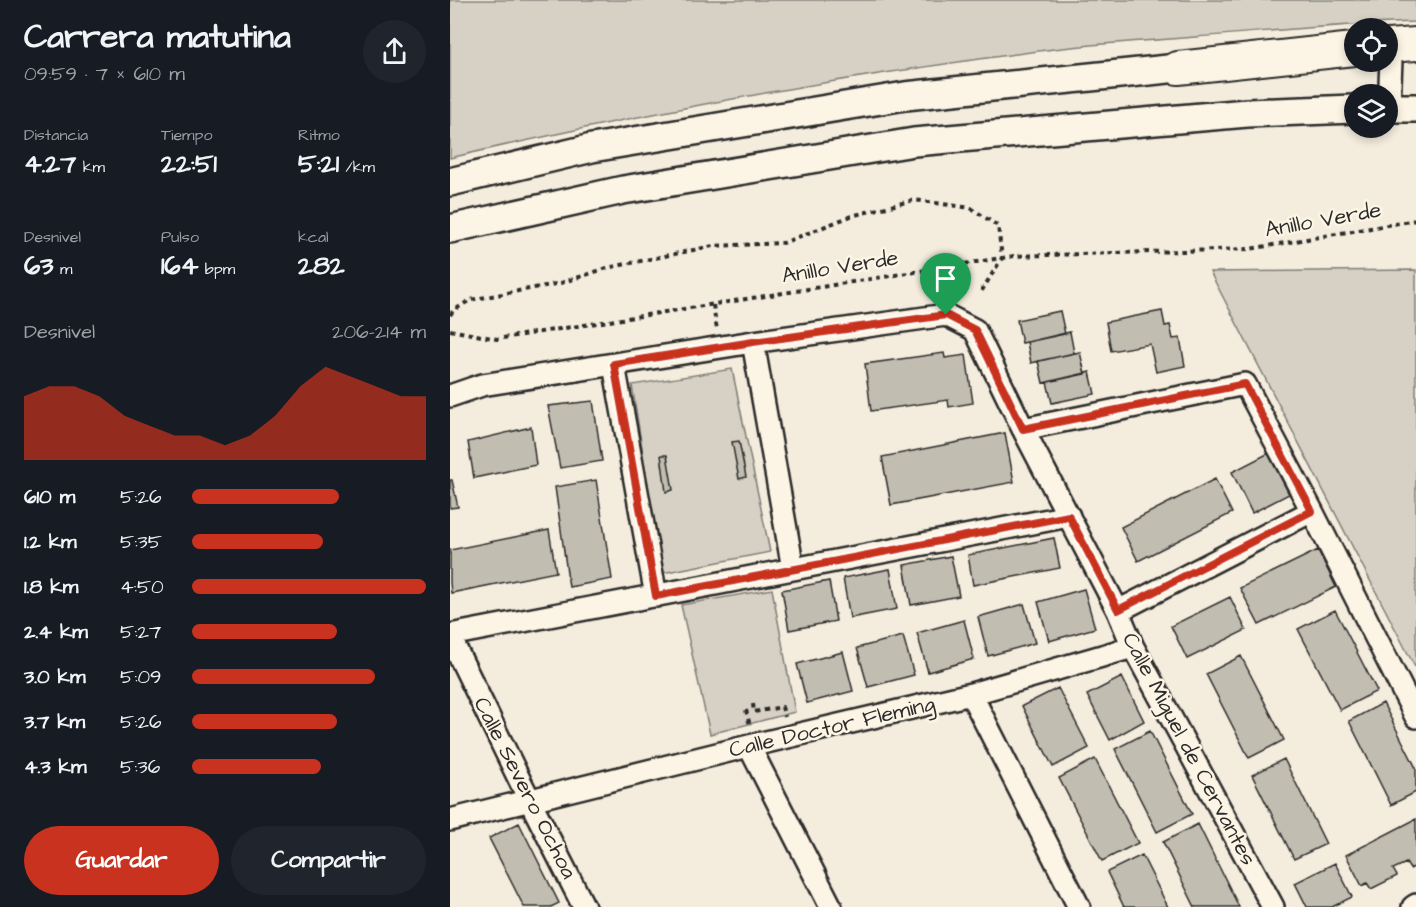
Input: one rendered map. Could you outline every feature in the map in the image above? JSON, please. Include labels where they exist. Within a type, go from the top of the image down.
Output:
[{"type":"highway","points":[[1178,68],[1344,50]]},
{"type":"main road","points":[[450,182],[592,148],[905,96],[1178,68],[1344,61]]},
{"type":"main road","points":[[1398,108],[1416,109]]},
{"type":"main road","points":[[450,229],[623,190],[914,142],[1246,113],[1344,110]]},
{"type":"street","points":[[1393,84],[1400,54]]},
{"type":"street","name":"Calle Miguel de Cervantes","points":[[753,342],[946,315],[975,330],[1023,429],[1118,610],[1133,647],[1273,907]]},
{"type":"street","points":[[450,396],[482,385],[753,342],[793,569]]},
{"type":"street","points":[[614,364],[656,596]]},
{"type":"street","points":[[1023,429],[1245,384],[1416,717]]},
{"type":"street","points":[[1118,610],[1312,511]]},
{"type":"street","points":[[450,636],[1069,516]]},
{"type":"street","name":"Calle Severo Ochoa","points":[[450,636],[585,907]]},
{"type":"street","name":"Calle Doctor Fleming","points":[[450,820],[789,736],[971,694],[1133,647]]},
{"type":"street","points":[[971,694],[1079,907]]},
{"type":"street","points":[[749,746],[831,907]]},
{"type":"path","points":[[450,315],[470,300],[561,283],[607,268],[713,246],[783,243],[851,216],[914,200],[971,208],[998,226],[1002,258],[981,292]]},
{"type":"path","name":"Anillo Verde","points":[[450,330],[497,339],[1014,256],[1250,249],[1416,220]]},
{"type":"path","points":[[713,304],[717,331]]},
{"type":"path","points":[[753,704],[754,712],[782,707],[789,736]]},
{"type":"shaded area","points":[[450,0],[1416,0],[1416,22],[1398,23],[1398,18],[1344,18],[1344,26],[1107,44],[978,59],[675,110],[450,158]]},
{"type":"shaded area","points":[[1416,270],[1416,669],[1210,272]]},
{"type":"shaded area","points":[[732,369],[770,552],[662,573],[632,385]]},
{"type":"shaded area","points":[[772,589],[795,712],[710,734],[681,605]]},
{"type":"building","points":[[1060,311],[1065,334],[1022,343],[1017,320]]},
{"type":"building","points":[[1162,311],[1165,326],[1170,325],[1173,339],[1180,338],[1185,366],[1156,372],[1150,344],[1111,351],[1106,322]]},
{"type":"building","points":[[1070,332],[1074,353],[1031,363],[1027,342]]},
{"type":"building","points":[[1080,352],[1085,374],[1043,383],[1038,361]]},
{"type":"building","points":[[944,353],[945,358],[966,355],[973,403],[949,407],[948,400],[871,411],[865,364]]},
{"type":"building","points":[[1090,372],[1095,394],[1052,403],[1047,382]]},
{"type":"building","points":[[593,401],[602,461],[560,468],[548,406]]},
{"type":"building","points":[[531,427],[536,465],[474,478],[468,442]]},
{"type":"building","points":[[1005,433],[1014,482],[891,505],[882,457]]},
{"type":"building","points":[[739,441],[746,477],[739,479],[732,442]]},
{"type":"building","points":[[1269,453],[1289,494],[1252,513],[1232,472]]},
{"type":"building","points":[[661,455],[667,455],[673,490],[666,492]]},
{"type":"building","points":[[1215,479],[1232,513],[1138,561],[1121,527]]},
{"type":"building","points":[[450,480],[452,480],[458,507],[450,508]]},
{"type":"building","points":[[596,480],[612,579],[569,587],[555,487]]},
{"type":"building","points":[[549,530],[556,572],[451,593],[450,550]]},
{"type":"building","points":[[1054,538],[1060,568],[973,585],[968,555]]},
{"type":"building","points":[[1318,550],[1336,587],[1259,625],[1240,588]]},
{"type":"building","points":[[951,556],[959,596],[911,605],[904,565]]},
{"type":"building","points":[[890,569],[897,609],[850,618],[843,578]]},
{"type":"building","points":[[829,581],[836,621],[789,630],[782,590]]},
{"type":"building","points":[[1084,589],[1095,628],[1049,641],[1038,602]]},
{"type":"building","points":[[1230,597],[1246,630],[1187,659],[1171,626]]},
{"type":"building","points":[[1024,604],[1035,643],[988,656],[978,617]]},
{"type":"building","points":[[1335,610],[1377,691],[1340,710],[1298,629]]},
{"type":"building","points":[[964,620],[974,659],[928,672],[917,633]]},
{"type":"building","points":[[903,636],[914,675],[868,687],[857,648]]},
{"type":"building","points":[[843,652],[853,691],[807,703],[797,664]]},
{"type":"building","points":[[1241,656],[1284,740],[1249,758],[1206,674]]},
{"type":"building","points":[[1122,677],[1144,721],[1110,740],[1087,695]]},
{"type":"building","points":[[1058,688],[1089,748],[1053,767],[1022,706]]},
{"type":"building","points":[[1383,703],[1416,768],[1416,792],[1391,805],[1349,721]]},
{"type":"building","points":[[1150,731],[1192,814],[1157,832],[1115,749]]},
{"type":"building","points":[[1095,759],[1138,843],[1102,861],[1059,778]]},
{"type":"building","points":[[1284,759],[1326,844],[1294,859],[1252,775]]},
{"type":"building","points":[[1416,819],[1416,866],[1410,869],[1406,863],[1393,869],[1397,876],[1371,889],[1367,883],[1362,886],[1346,855]]},
{"type":"building","points":[[519,823],[559,903],[551,907],[524,907],[489,838]]},
{"type":"building","points":[[1198,824],[1239,907],[1195,907],[1163,842]]},
{"type":"building","points":[[1142,855],[1168,907],[1124,907],[1107,872]]},
{"type":"building","points":[[1335,863],[1352,897],[1332,907],[1307,907],[1295,883]]},
{"type":"route","points":[[946,315],[975,330],[1023,429],[1245,384],[1312,511],[1118,610],[1069,516],[656,596],[614,364],[946,315]]}]
